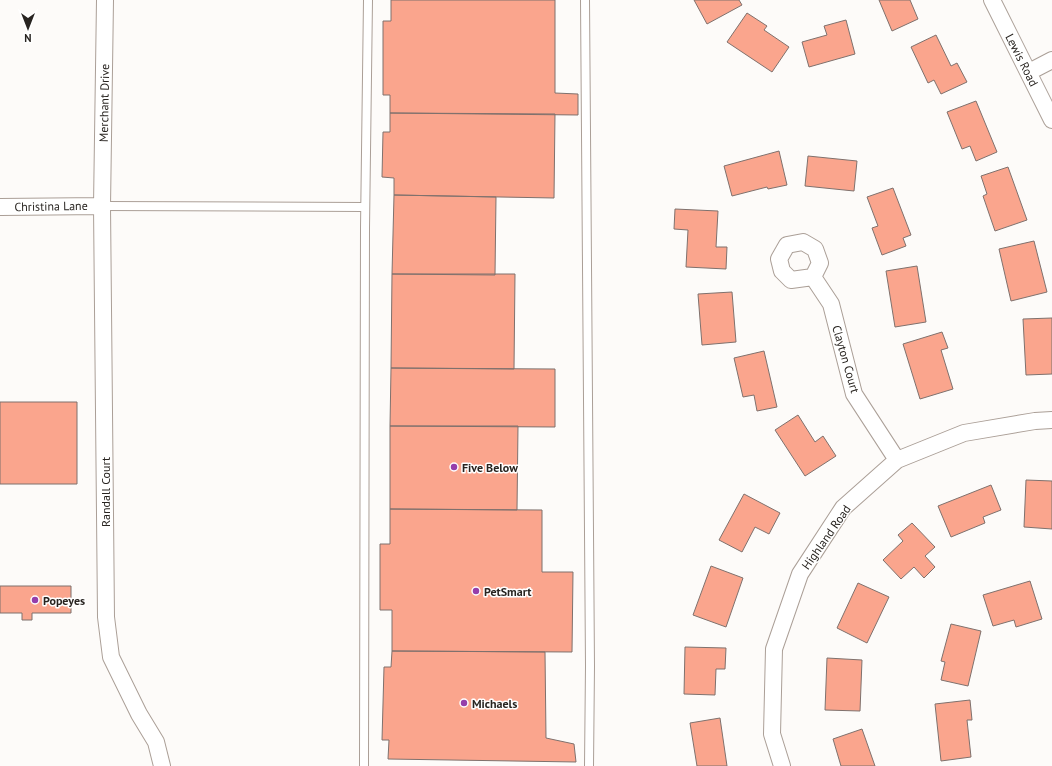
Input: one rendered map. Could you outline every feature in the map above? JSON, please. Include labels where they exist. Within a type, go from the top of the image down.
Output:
[{"type":"street","name":"Merchant Drive","points":[[102,206],[105,0]]},
{"type":"street","name":"Lewis Road","points":[[992,0],[1052,120]]},
{"type":"street","points":[[1029,72],[1052,60]]},
{"type":"street","name":"Christina Lane","points":[[0,207],[102,206]]},
{"type":"street","name":"Randall Court","points":[[102,206],[106,617],[111,657],[139,714],[156,742],[162,766]]},
{"type":"street","name":"Clayton Court","points":[[813,277],[831,304],[854,394],[897,460]]},
{"type":"street","name":"Highland Road","points":[[782,766],[772,734],[774,649],[800,574],[843,508],[897,460],[964,433],[1036,420],[1052,420]]},
{"type":"lane","points":[[364,766],[365,207],[368,0]]},
{"type":"lane","points":[[585,0],[590,666],[589,766]]},
{"type":"lane","points":[[102,206],[365,207]]},
{"type":"building","points":[[391,0],[555,0],[555,93],[578,94],[578,115],[390,113],[390,95],[383,95],[383,21],[391,21]]},
{"type":"building","points":[[694,0],[739,0],[742,5],[707,24]]},
{"type":"building","points":[[879,0],[910,0],[918,19],[892,31]]},
{"type":"building","points":[[747,13],[767,26],[764,30],[789,47],[772,72],[727,42]]},
{"type":"building","points":[[846,20],[855,54],[809,67],[802,42],[827,35],[824,26]]},
{"type":"building","points":[[936,35],[951,66],[957,63],[967,82],[941,94],[934,80],[928,83],[911,47]]},
{"type":"building","points":[[976,101],[997,152],[976,161],[970,146],[962,149],[947,112]]},
{"type":"building","points":[[390,113],[555,114],[554,198],[394,195],[394,178],[382,177],[383,132],[390,132]]},
{"type":"building","points":[[779,151],[787,185],[768,189],[767,187],[732,196],[724,166]]},
{"type":"building","points":[[808,156],[857,161],[854,191],[805,186]]},
{"type":"building","points":[[1008,167],[1027,220],[995,231],[983,196],[987,194],[981,176]]},
{"type":"building","points":[[893,188],[911,235],[903,238],[906,246],[882,255],[872,228],[878,226],[867,197]]},
{"type":"building","points":[[394,195],[496,197],[495,275],[392,274]]},
{"type":"building","points":[[675,209],[718,211],[716,247],[727,247],[726,269],[686,267],[688,230],[674,229]]},
{"type":"building","points":[[1034,241],[1047,292],[1011,301],[999,249]]},
{"type":"building","points":[[917,266],[926,322],[895,327],[886,271]]},
{"type":"building","points":[[392,274],[515,274],[514,369],[391,368]]},
{"type":"building","points":[[732,292],[736,342],[702,345],[698,294]]},
{"type":"building","points":[[1052,318],[1052,374],[1026,375],[1023,319]]},
{"type":"building","points":[[942,332],[948,348],[941,350],[953,389],[920,399],[903,344]]},
{"type":"building","points":[[764,351],[777,407],[757,411],[754,395],[743,397],[734,358]]},
{"type":"building","points":[[391,368],[555,369],[555,427],[390,426]]},
{"type":"building","points":[[0,402],[77,402],[77,484],[0,484]]},
{"type":"building","points":[[798,415],[815,442],[823,436],[836,456],[805,476],[775,430]]},
{"type":"building","name":"Five Below","points":[[390,426],[518,426],[517,510],[390,509]]},
{"type":"building","points":[[1026,480],[1052,481],[1052,529],[1024,527]]},
{"type":"building","points":[[991,485],[1001,510],[983,517],[985,523],[951,537],[938,506]]},
{"type":"building","points":[[744,494],[780,513],[769,534],[755,527],[742,552],[719,540]]},
{"type":"building","name":"PetSmart","points":[[390,509],[542,510],[542,572],[573,572],[572,652],[392,651],[392,610],[380,610],[380,544],[390,544]]},
{"type":"building","points":[[912,523],[935,547],[925,556],[935,567],[924,578],[914,567],[901,579],[883,560],[903,541],[898,535]]},
{"type":"building","points":[[711,566],[743,578],[726,627],[693,615]]},
{"type":"building","points":[[1030,581],[1042,619],[1016,627],[1014,620],[993,626],[983,595]]},
{"type":"building","points":[[858,583],[889,597],[867,643],[837,628]]},
{"type":"building","name":"Popeyes","points":[[0,586],[71,586],[71,613],[32,613],[32,620],[22,620],[22,613],[0,613]]},
{"type":"building","points":[[951,624],[981,631],[968,686],[941,680],[945,662],[941,661]]},
{"type":"building","points":[[685,647],[726,648],[725,669],[716,669],[715,695],[684,694]]},
{"type":"building","name":"Michaels","points":[[392,651],[545,652],[546,738],[574,744],[576,762],[388,759],[389,740],[382,740],[384,667],[391,667]]},
{"type":"building","points":[[827,658],[862,660],[860,711],[825,710]]},
{"type":"building","points":[[970,700],[972,720],[967,720],[971,757],[941,761],[935,704]]},
{"type":"building","points":[[720,718],[727,766],[697,766],[690,723]]},
{"type":"building","points":[[862,729],[875,766],[841,766],[833,739]]},
{"type":"place","name":"Five Below","points":[[454,467]]},
{"type":"place","name":"PetSmart","points":[[476,591]]},
{"type":"place","name":"Popeyes","points":[[35,600]]},
{"type":"place","name":"Michaels","points":[[464,703]]}]
